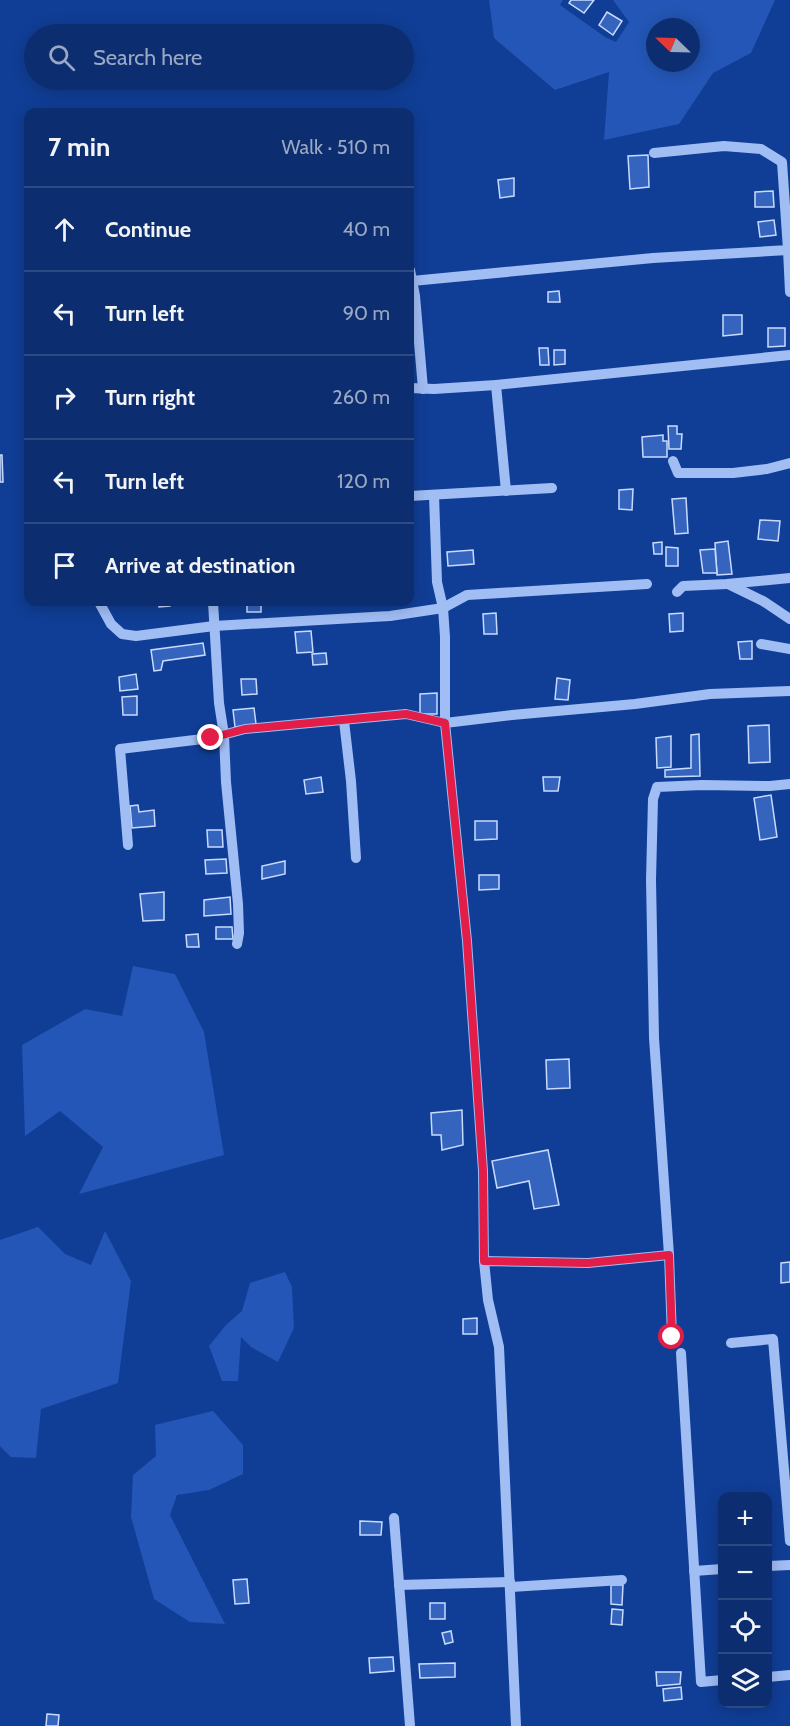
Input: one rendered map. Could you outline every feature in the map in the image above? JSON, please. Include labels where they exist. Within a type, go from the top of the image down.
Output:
[{"type":"street","points":[[654,153],[724,146],[761,149],[782,162],[790,292]]},
{"type":"street","points":[[414,275],[788,250]]},
{"type":"street","points":[[414,291],[423,389]]},
{"type":"street","points":[[414,388],[434,390],[496,385],[790,355]]},
{"type":"street","points":[[496,385],[506,491]]},
{"type":"street","points":[[673,461],[678,473],[744,472],[790,463]]},
{"type":"street","points":[[414,496],[552,488]]},
{"type":"street","points":[[434,495],[437,582],[443,609],[445,723],[468,952],[483,1171],[484,1261],[488,1300],[499,1347],[516,1726]]},
{"type":"street","points":[[677,592],[683,586],[790,578]]},
{"type":"street","points":[[101,606],[111,624],[122,634],[136,636],[214,626],[390,616],[443,609],[467,595],[647,584]]},
{"type":"street","points":[[727,584],[763,601],[790,619]]},
{"type":"street","points":[[213,606],[219,703],[224,735],[226,782],[238,904],[237,944]]},
{"type":"street","points":[[761,644],[790,649]]},
{"type":"street","points":[[128,845],[120,749],[211,738],[245,729],[406,714],[445,723],[710,694],[790,691]]},
{"type":"street","points":[[344,721],[356,858]]},
{"type":"street","points":[[672,1337],[669,1255],[654,1038],[651,880],[653,799],[657,787],[790,784]]},
{"type":"street","points":[[484,1261],[588,1263],[669,1255]]},
{"type":"street","points":[[731,1343],[773,1339],[790,1541]]},
{"type":"street","points":[[681,1353],[701,1682],[718,1680]]},
{"type":"street","points":[[394,1518],[410,1726]]},
{"type":"street","points":[[772,1566],[790,1564]]},
{"type":"street","points":[[694,1571],[718,1569]]},
{"type":"street","points":[[399,1585],[510,1585],[622,1580]]},
{"type":"street","points":[[772,1677],[790,1675]]},
{"type":"shaded area","points":[[489,0],[563,0],[560,5],[605,37],[616,42],[629,22],[613,0],[775,0],[751,53],[713,73],[679,124],[604,140],[609,72],[555,90],[494,38]]},
{"type":"shaded area","points":[[133,966],[175,974],[204,1032],[224,1155],[79,1194],[103,1147],[60,1111],[25,1136],[22,1045],[85,1009],[122,1016]]},
{"type":"shaded area","points":[[38,1227],[65,1254],[91,1265],[105,1231],[131,1281],[118,1383],[41,1409],[36,1458],[11,1457],[0,1446],[0,1240]]},
{"type":"shaded area","points":[[285,1272],[292,1287],[294,1328],[278,1362],[251,1347],[241,1337],[238,1381],[222,1381],[209,1346],[226,1325],[242,1311],[250,1283]]},
{"type":"shaded area","points":[[213,1411],[243,1445],[243,1474],[209,1490],[177,1495],[170,1515],[225,1624],[190,1622],[154,1599],[131,1517],[133,1475],[156,1456],[155,1425]]},
{"type":"building","points":[[571,0],[594,0],[584,13],[569,3]]},
{"type":"building","points":[[607,12],[622,21],[613,35],[599,25]]},
{"type":"building","points":[[648,155],[649,187],[630,189],[628,156]]},
{"type":"building","points":[[514,178],[514,196],[500,198],[498,180]]},
{"type":"building","points":[[773,191],[774,207],[755,207],[755,192]]},
{"type":"building","points":[[774,220],[776,235],[760,237],[758,222]]},
{"type":"building","points":[[559,291],[560,302],[548,302],[548,292]]},
{"type":"building","points":[[723,315],[742,315],[742,334],[723,336]]},
{"type":"building","points":[[768,328],[785,328],[785,346],[768,347]]},
{"type":"building","points":[[539,348],[548,348],[549,365],[540,365]]},
{"type":"building","points":[[554,350],[565,350],[565,364],[554,365]]},
{"type":"building","points":[[668,426],[677,426],[677,434],[682,434],[681,449],[669,449]]},
{"type":"building","points":[[663,435],[663,441],[667,441],[667,457],[643,457],[642,437]]},
{"type":"building","points":[[0,455],[2,455],[3,482],[0,482]]},
{"type":"building","points":[[633,489],[632,510],[619,509],[619,490]]},
{"type":"building","points":[[686,498],[688,533],[675,534],[672,499]]},
{"type":"building","points":[[760,520],[780,521],[778,541],[758,539]]},
{"type":"building","points":[[728,541],[732,574],[717,575],[715,543]]},
{"type":"building","points":[[662,542],[662,554],[654,554],[653,543]]},
{"type":"building","points":[[666,547],[678,548],[678,566],[666,566]]},
{"type":"building","points":[[715,549],[717,573],[703,573],[700,550]]},
{"type":"building","points":[[473,550],[474,564],[448,566],[447,552]]},
{"type":"building","points":[[247,606],[261,606],[261,612],[247,612]]},
{"type":"building","points":[[496,613],[497,634],[484,634],[483,614]]},
{"type":"building","points":[[683,613],[683,631],[670,632],[669,614]]},
{"type":"building","points":[[311,631],[313,652],[297,653],[295,632]]},
{"type":"building","points":[[752,641],[752,659],[740,659],[738,642]]},
{"type":"building","points":[[203,643],[205,655],[163,661],[161,670],[154,671],[151,650]]},
{"type":"building","points":[[326,653],[327,664],[313,665],[312,654]]},
{"type":"building","points":[[136,674],[138,689],[120,691],[119,677]]},
{"type":"building","points":[[557,678],[570,680],[568,700],[555,699]]},
{"type":"building","points":[[241,679],[256,679],[257,694],[242,695]]},
{"type":"building","points":[[437,693],[437,714],[420,714],[420,694]]},
{"type":"building","points":[[137,696],[137,715],[123,715],[122,697]]},
{"type":"building","points":[[254,708],[256,724],[235,727],[233,710]]},
{"type":"building","points":[[769,725],[770,762],[749,763],[748,726]]},
{"type":"building","points":[[699,734],[700,776],[665,777],[665,770],[691,768],[691,735]]},
{"type":"building","points":[[671,736],[671,767],[657,768],[656,738]]},
{"type":"building","points":[[321,777],[323,792],[306,794],[304,780]]},
{"type":"building","points":[[543,777],[560,777],[558,791],[544,791]]},
{"type":"building","points":[[771,795],[777,837],[760,840],[754,798]]},
{"type":"building","points":[[138,805],[139,812],[154,810],[155,826],[132,828],[130,806]]},
{"type":"building","points":[[475,821],[497,821],[497,839],[475,840]]},
{"type":"building","points":[[207,830],[222,830],[223,847],[208,847]]},
{"type":"building","points":[[226,859],[227,873],[206,874],[205,860]]},
{"type":"building","points":[[285,861],[285,874],[262,879],[262,866]]},
{"type":"building","points":[[479,875],[499,875],[499,889],[479,890]]},
{"type":"building","points":[[164,892],[164,920],[143,921],[140,894]]},
{"type":"building","points":[[230,897],[231,914],[204,916],[204,900]]},
{"type":"building","points":[[216,927],[232,927],[233,939],[216,939]]},
{"type":"building","points":[[198,934],[199,947],[187,947],[186,935]]},
{"type":"building","points":[[569,1059],[570,1088],[547,1089],[546,1060]]},
{"type":"building","points":[[462,1110],[463,1145],[442,1150],[441,1135],[432,1135],[431,1113]]},
{"type":"building","points":[[548,1150],[559,1205],[534,1209],[529,1181],[497,1188],[492,1161]]},
{"type":"building","points":[[790,1262],[790,1282],[781,1283],[781,1263]]},
{"type":"building","points":[[477,1318],[477,1334],[463,1334],[463,1319]]},
{"type":"building","points":[[360,1521],[382,1522],[381,1535],[360,1535]]},
{"type":"building","points":[[247,1579],[249,1603],[235,1604],[233,1580]]},
{"type":"building","points":[[611,1585],[623,1585],[622,1605],[611,1604]]},
{"type":"building","points":[[430,1603],[445,1603],[445,1619],[430,1619]]},
{"type":"building","points":[[612,1609],[623,1610],[622,1625],[611,1624]]},
{"type":"building","points":[[451,1631],[453,1642],[445,1644],[442,1633]]},
{"type":"building","points":[[393,1657],[394,1671],[370,1673],[369,1658]]},
{"type":"building","points":[[455,1663],[455,1677],[420,1678],[419,1664]]},
{"type":"building","points":[[656,1672],[681,1672],[680,1684],[657,1686]]},
{"type":"building","points":[[681,1687],[682,1699],[664,1701],[663,1689]]},
{"type":"building","points":[[47,1714],[59,1715],[58,1726],[46,1726]]},
{"type":"route","points":[[211,738],[245,729],[406,714],[445,723],[467,941],[483,1171],[484,1261],[588,1263],[669,1255],[672,1337]]}]
